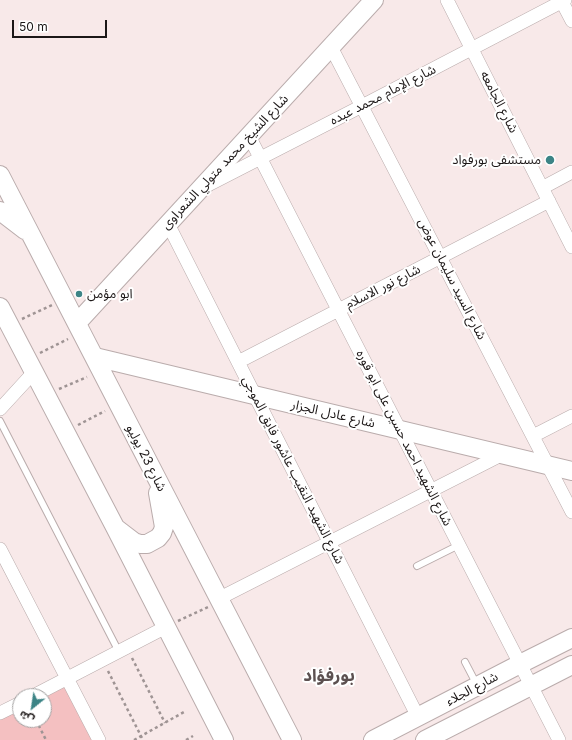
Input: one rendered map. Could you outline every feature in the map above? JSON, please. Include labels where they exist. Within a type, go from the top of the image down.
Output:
[{"type":"main road","name":"شارع الشيخ محمد متولي الشعراوى","points":[[79,327],[168,224],[374,0]]},
{"type":"main road","name":"شارع 23 يوليو","points":[[0,176],[292,740]]},
{"type":"main road","points":[[0,211],[30,234]]},
{"type":"main road","points":[[0,307],[224,740]]},
{"type":"main road","name":"شارع عادل الجزار","points":[[98,364],[255,395],[572,471]]},
{"type":"main road","points":[[115,527],[134,542],[140,544],[153,542],[162,533],[164,521],[154,472]]},
{"type":"main road","name":"شارع الجلاء","points":[[373,740],[572,638]]},
{"type":"main road","name":"شارع الجلاء","points":[[428,739],[572,665]]},
{"type":"street","name":"شارع الجامعه","points":[[447,0],[572,247]]},
{"type":"street","name":"شارع الإمام محمد عبده","points":[[201,188],[563,1]]},
{"type":"street","points":[[563,1],[572,21]]},
{"type":"street","name":"شارع السيد سليمان عوض","points":[[331,47],[572,512]]},
{"type":"street","name":"شارع الشهيد احمد حسين على ابو قوره","points":[[249,136],[559,740]]},
{"type":"street","points":[[542,188],[572,172]]},
{"type":"street","name":"شارع نور الاسلام","points":[[238,362],[548,201]]},
{"type":"street","name":"شارع الشهيد النقيب عاشور فايق الموجي","points":[[168,224],[418,717]]},
{"type":"street","points":[[0,409],[31,366]]},
{"type":"street","points":[[532,436],[572,416]]},
{"type":"street","points":[[220,599],[502,454]]},
{"type":"street","points":[[0,549],[99,740]]},
{"type":"street","points":[[48,688],[166,627]]},
{"type":"street","points":[[0,713],[12,707]]},
{"type":"lane","points":[[0,421],[123,650]]},
{"type":"lane","points":[[417,566],[459,545]]},
{"type":"lane","points":[[465,662],[478,686]]},
{"type":"path","points":[[9,324],[64,299]]},
{"type":"path","points":[[31,366],[79,327]]},
{"type":"path","points":[[46,396],[98,364]]},
{"type":"path","points":[[65,432],[119,404]]},
{"type":"path","points":[[166,627],[220,599]]},
{"type":"path","points":[[123,650],[165,723]]},
{"type":"path","points":[[103,660],[144,740]]},
{"type":"path","points":[[134,740],[184,712]]},
{"type":"path","points":[[40,728],[46,740]]},
{"type":"path","points":[[186,740],[193,736]]},
{"type":"shaded area","points":[[67,679],[99,740],[0,740],[0,713],[12,707],[12,728],[52,728],[52,690]]},
{"type":"place","name":"مستشفى بورفواد","points":[[550,160]]},
{"type":"place","name":"ابو مؤمن","points":[[79,294]]},
{"type":"district","name":"بورفؤاد","points":[[329,676]]}]
